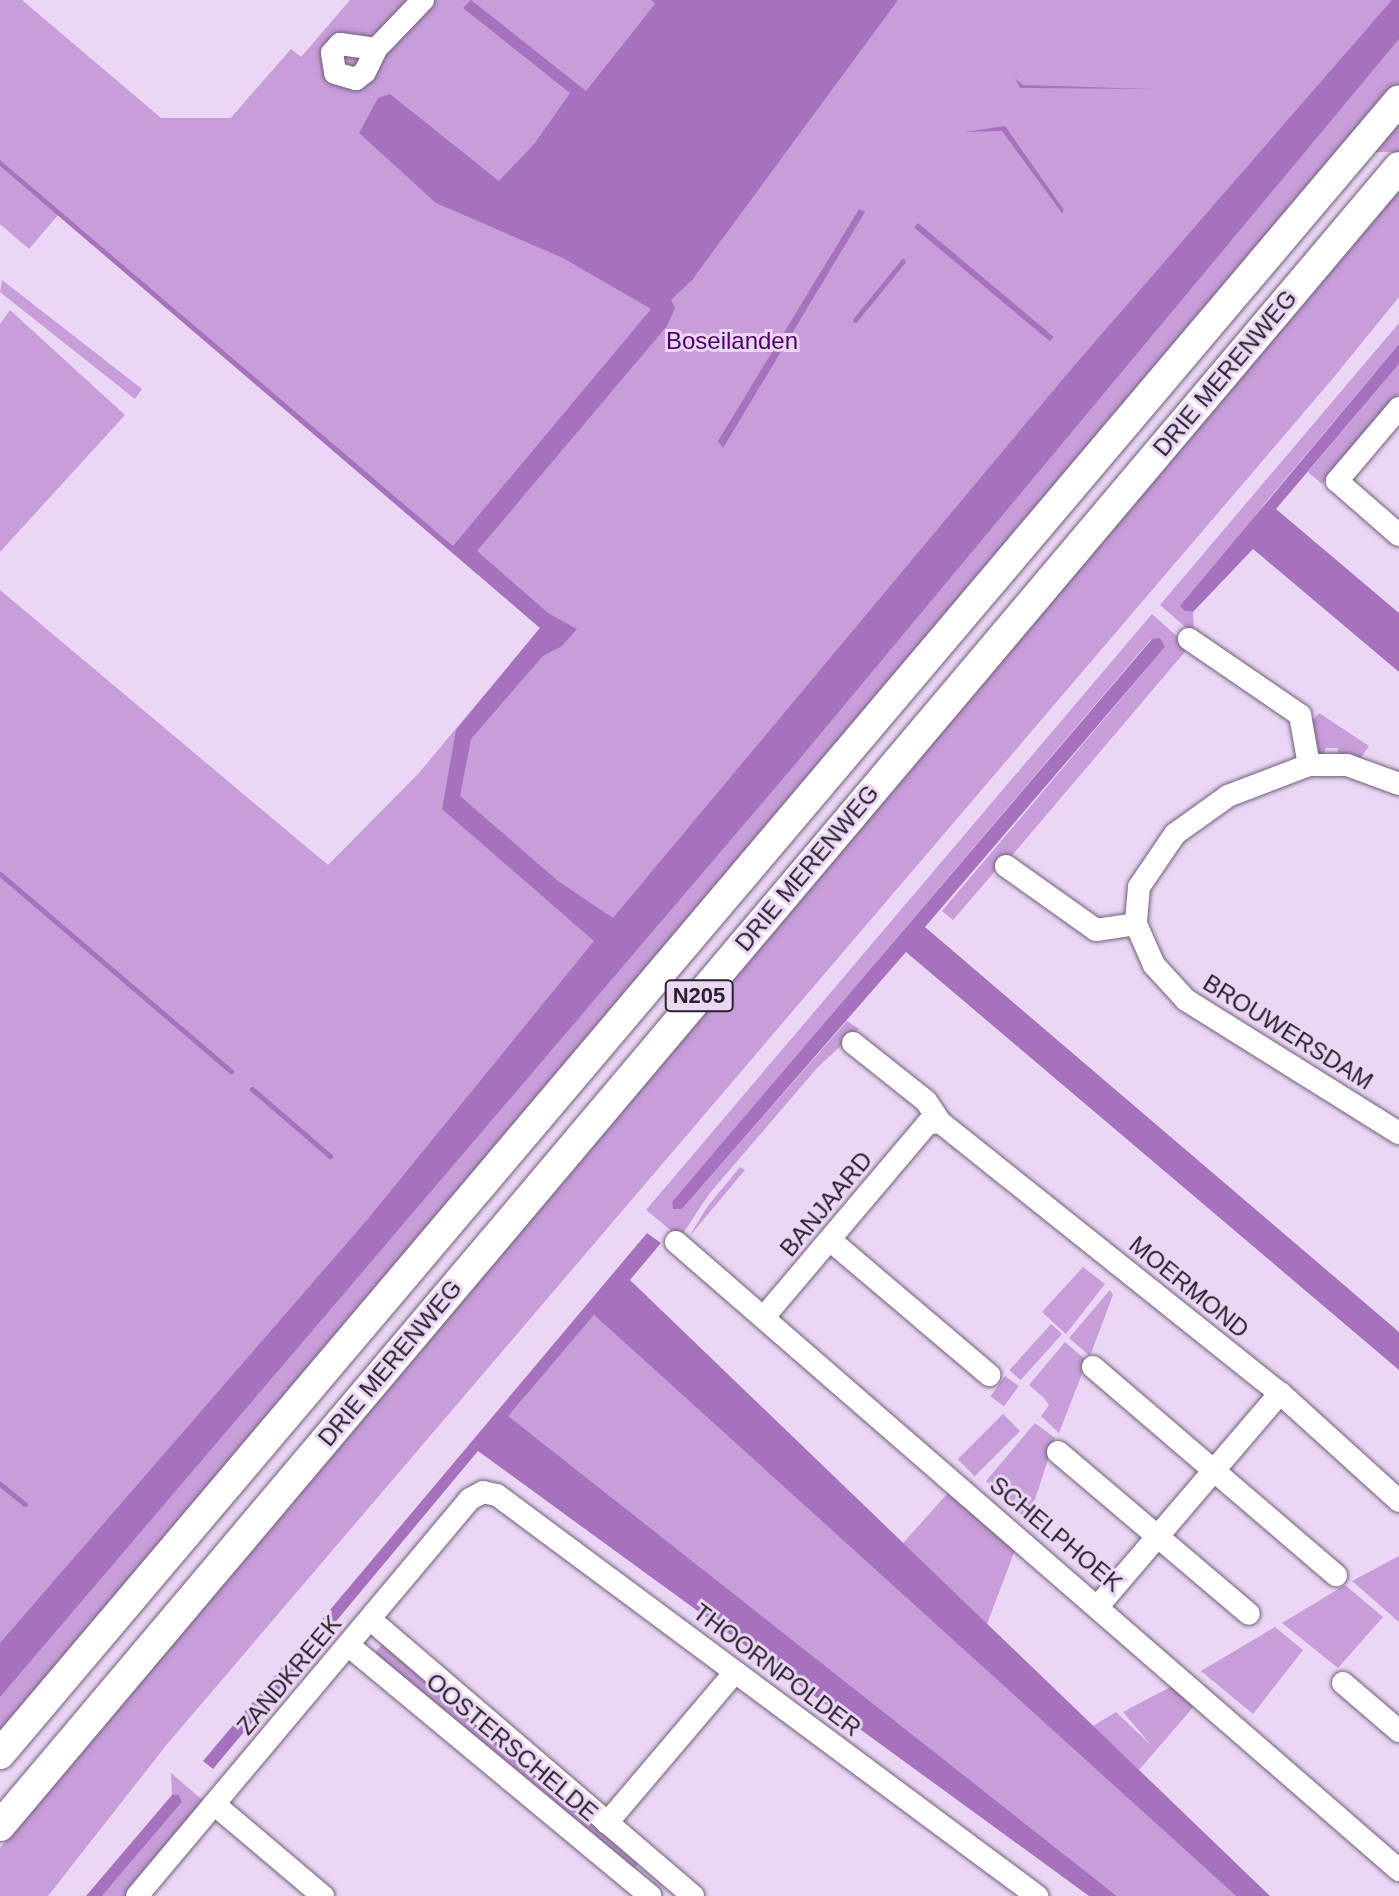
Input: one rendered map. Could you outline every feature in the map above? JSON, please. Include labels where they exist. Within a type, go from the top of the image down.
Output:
[{"type":"highway","name":"DRIE MERENWEG","points":[[0,1754],[1399,100]]},
{"type":"highway","name":"DRIE MERENWEG","points":[[0,1826],[1399,167]]},
{"type":"street","points":[[376,49],[423,0]]},
{"type":"street","points":[[1399,408],[1337,481],[1399,535]]},
{"type":"street","points":[[1189,639],[1300,715],[1309,765]]},
{"type":"street","points":[[1006,866],[1096,930],[1136,924],[1139,887],[1175,834],[1228,796],[1309,765],[1347,765],[1399,784]]},
{"type":"street","name":"BROUWERSDAM","points":[[1136,924],[1154,965],[1186,1000],[1399,1133]]},
{"type":"street","name":"MOERMOND","points":[[853,1043],[926,1101],[933,1123],[1280,1393],[1399,1501]]},
{"type":"street","name":"BANJAARD","points":[[764,1317],[933,1123]]},
{"type":"street","points":[[830,1240],[989,1375]]},
{"type":"street","name":"SCHELPHOEK","points":[[676,1242],[1099,1605],[1399,1870]]},
{"type":"street","points":[[1093,1367],[1212,1473],[1336,1575]]},
{"type":"street","points":[[1099,1605],[1280,1393]]},
{"type":"street","points":[[1058,1452],[1249,1614]]},
{"type":"street","name":"ZANDKREEK","points":[[137,1896],[470,1499],[483,1492]]},
{"type":"street","name":"THOORNPOLDER","points":[[483,1492],[497,1495],[1037,1896]]},
{"type":"street","name":"OOSTERSCHELDE","points":[[371,1620],[693,1896]]},
{"type":"street","name":"OOSTERSCHELDE","points":[[348,1645],[646,1893],[662,1870]]},
{"type":"street","name":"OOSTERSCHELDE","points":[[607,1823],[735,1672]]},
{"type":"street","points":[[1343,1683],[1399,1731]]},
{"type":"street","points":[[214,1804],[323,1896]]},
{"type":"green space","name":"Boseilanden","points":[[0,0],[22,0],[201,152],[291,49],[301,57],[350,0],[1399,0],[1399,86],[0,1738],[0,590],[328,865],[418,774],[540,628],[0,160]]},
{"type":"green space","points":[[0,118],[1399,118],[1399,152],[0,152]]},
{"type":"green space","points":[[0,166],[58,215],[29,249],[0,224]]},
{"type":"green space","points":[[1399,183],[1399,297],[1334,377],[168,1743],[48,1896],[0,1896],[0,1848]]},
{"type":"green space","points":[[2,280],[142,389],[135,399],[0,292]]},
{"type":"green space","points":[[10,310],[125,415],[0,552],[0,324]]},
{"type":"green space","points":[[1399,323],[1399,344],[1265,503],[1185,611],[1193,612],[1194,630],[1207,646],[1160,605]]},
{"type":"green space","points":[[1399,364],[1399,394],[1322,484],[1308,472]]},
{"type":"green space","points":[[1152,614],[1189,647],[1009,859],[1004,855],[997,861],[997,869],[953,920],[942,911],[1165,647],[1151,639],[672,1202],[673,1209],[682,1209],[847,1021],[859,1029],[818,1067],[709,1194],[680,1238],[646,1210]]},
{"type":"green space","points":[[1319,713],[1369,746],[1358,762],[1338,759],[1338,748],[1326,748],[1323,758],[1314,757],[1309,724]]},
{"type":"green space","points":[[740,1167],[745,1170],[689,1237],[707,1207]]},
{"type":"green space","points":[[1083,1267],[1105,1284],[1066,1334],[1042,1312]]},
{"type":"green space","points":[[1110,1290],[1113,1295],[1090,1356],[1069,1338]]},
{"type":"green space","points":[[594,1315],[1236,1896],[1117,1896],[507,1416]]},
{"type":"green space","points":[[1051,1324],[1062,1334],[1021,1380],[1010,1370]]},
{"type":"green space","points":[[1065,1342],[1087,1361],[1059,1433],[1041,1416],[1049,1405],[1029,1385]]},
{"type":"green space","points":[[1005,1376],[1019,1386],[1004,1406],[990,1396]]},
{"type":"green space","points":[[1003,1414],[1020,1431],[975,1476],[958,1459]]},
{"type":"green space","points":[[1035,1423],[1055,1438],[1028,1521],[986,1481]]},
{"type":"green space","points":[[948,1493],[1015,1550],[987,1624],[903,1543]]},
{"type":"green space","points":[[1399,1556],[1399,1622],[1352,1581]]},
{"type":"green space","points":[[1345,1585],[1383,1617],[1338,1668],[1282,1623]]},
{"type":"green space","points":[[1275,1627],[1303,1650],[1253,1714],[1201,1671]]},
{"type":"green space","points":[[385,1641],[643,1858],[631,1872],[373,1656]]},
{"type":"green space","points":[[1172,1686],[1195,1705],[1139,1770],[1093,1726],[1116,1712],[1151,1745],[1123,1712]]},
{"type":"green space","points":[[171,1773],[205,1802],[126,1896],[102,1896],[182,1802],[179,1795],[172,1795]]},
{"type":"shaded area","points":[[471,0],[586,91],[655,4],[651,0],[898,0],[692,280],[671,300],[675,308],[667,326],[477,551],[548,613],[577,629],[562,646],[543,656],[471,739],[460,796],[558,881],[613,918],[1073,367],[1392,0],[1399,0],[1399,39],[792,768],[0,1697],[0,1643],[367,1220],[594,941],[442,809],[456,730],[540,628],[0,166],[0,160],[453,546],[651,309],[563,258],[436,203],[359,133],[378,98],[390,94],[499,181],[535,143],[570,93],[463,8]]},
{"type":"shaded area","points":[[1015,78],[1023,85],[1153,89],[1020,88]]},
{"type":"shaded area","points":[[1005,126],[1064,210],[1062,213],[1002,131],[964,132]]},
{"type":"shaded area","points":[[859,209],[865,212],[723,448],[718,441]]},
{"type":"shaded area","points":[[918,223],[1054,337],[1050,341],[914,228]]},
{"type":"shaded area","points":[[1399,344],[1399,364],[1276,509],[1399,613],[1399,672],[1253,549],[1193,612],[1185,611],[1180,606]]},
{"type":"shaded area","points":[[1160,638],[1165,647],[925,927],[1399,1332],[1399,1370],[906,952],[682,1209],[673,1209],[672,1202],[727,1137],[1152,639]]},
{"type":"shaded area","points":[[647,1233],[661,1243],[630,1280],[1270,1896],[1236,1896],[594,1315],[508,1416],[1117,1896],[1089,1896],[478,1451],[213,1769],[203,1761]]},
{"type":"shaded area","points":[[172,1795],[179,1795],[182,1802],[102,1896],[86,1896]]},
{"type":"waterway","points":[[855,320],[903,261]]},
{"type":"waterway","points":[[0,874],[231,1071]]},
{"type":"waterway","points":[[252,1089],[330,1156]]},
{"type":"waterway","points":[[0,1484],[25,1504]]}]
